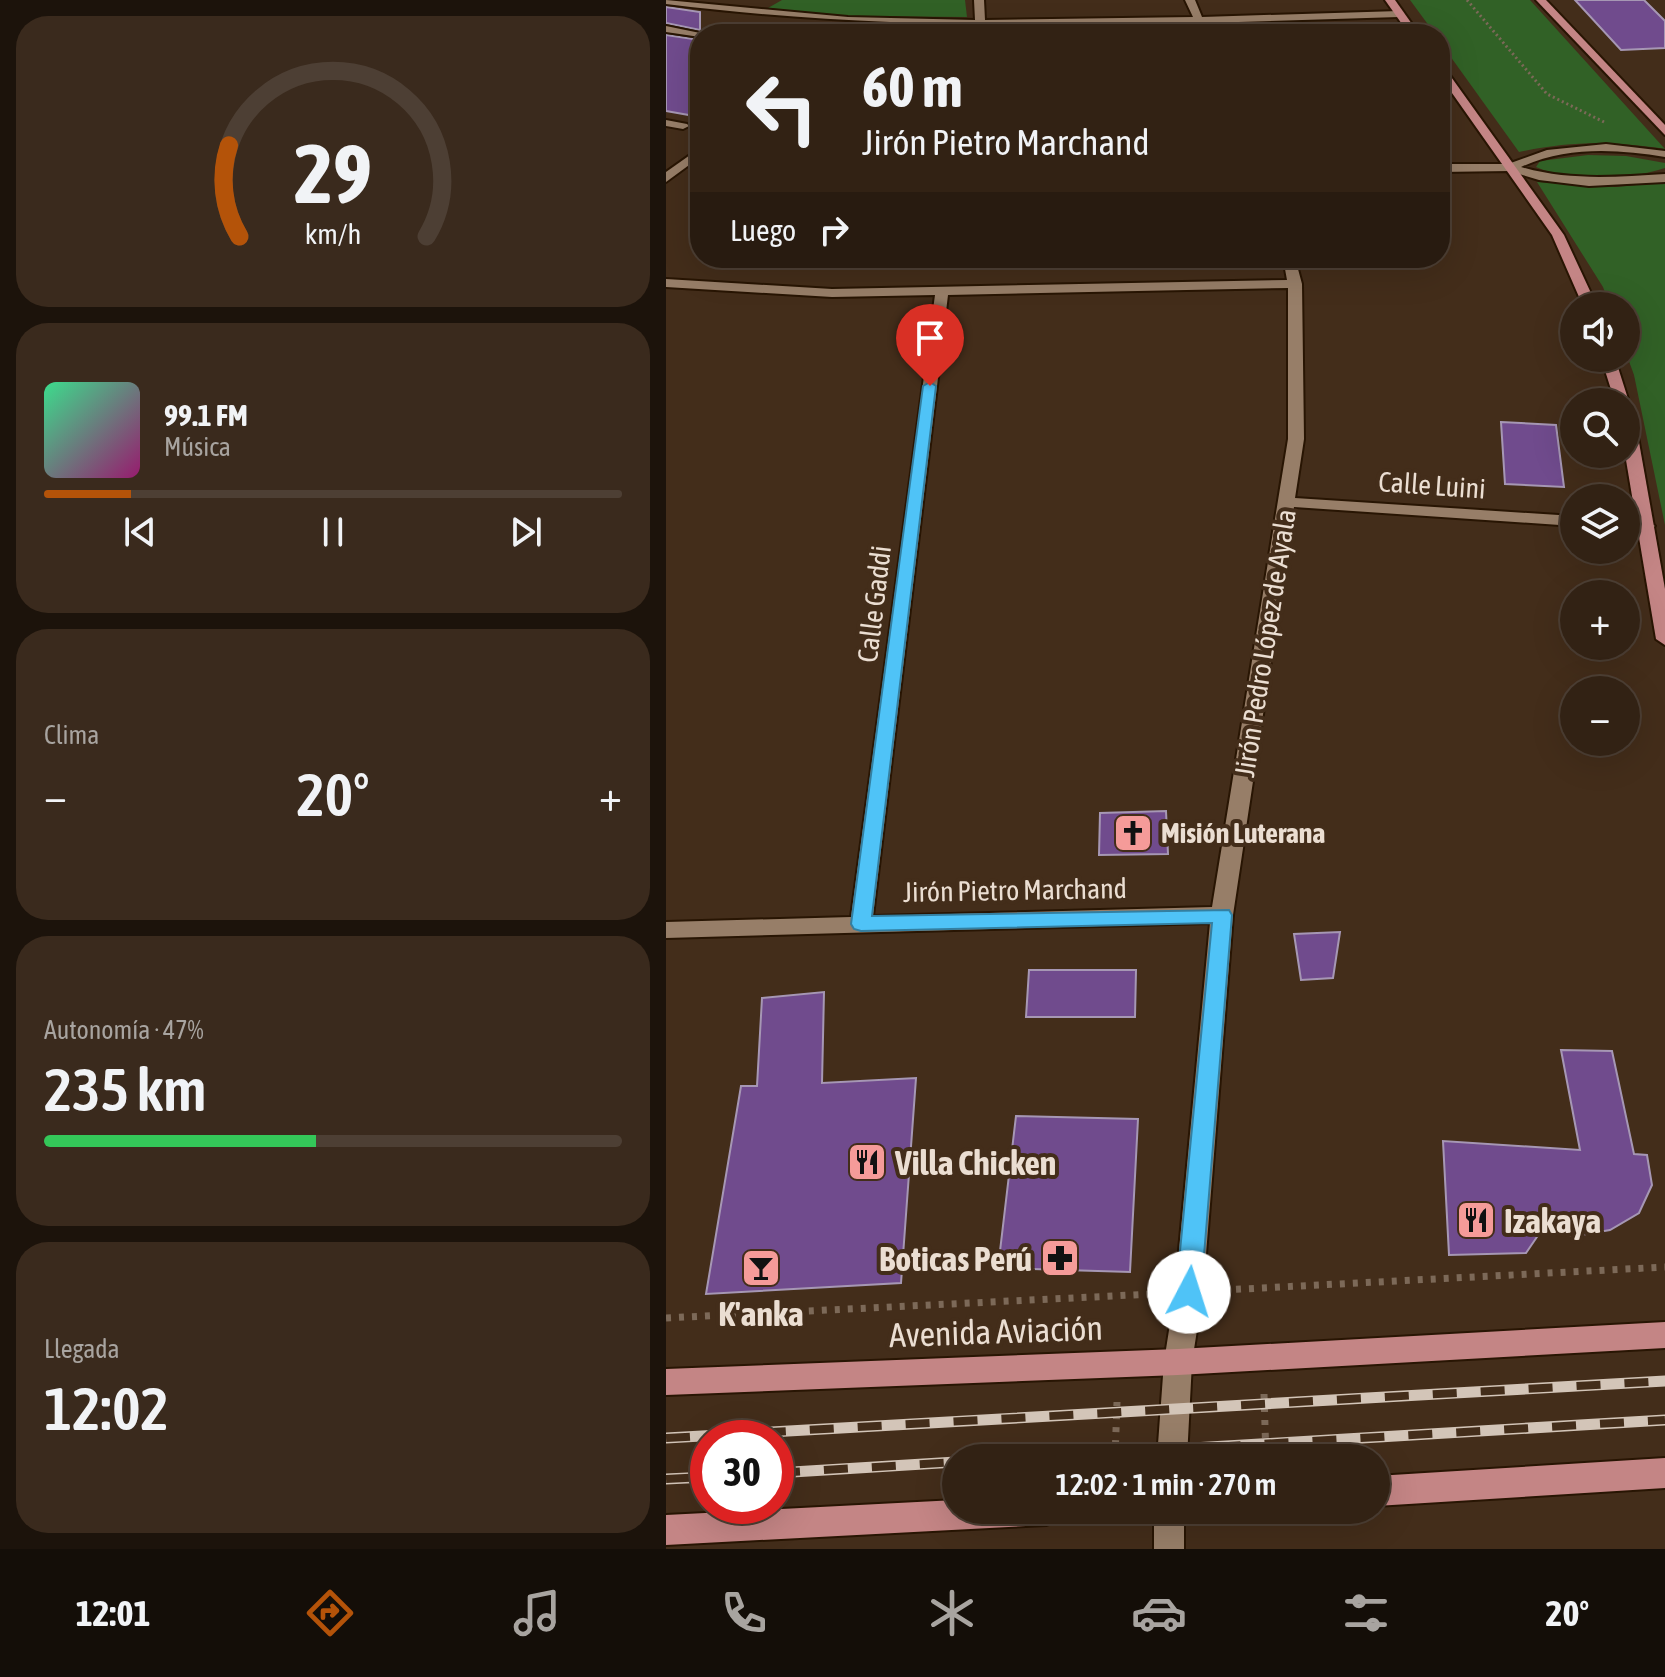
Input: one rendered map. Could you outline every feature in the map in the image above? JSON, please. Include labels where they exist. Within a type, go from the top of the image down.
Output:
[{"type":"main road","points":[[1390,0],[1406,24]]},
{"type":"main road","points":[[1541,0],[1665,132]]},
{"type":"main road","points":[[1450,83],[1558,235],[1584,292]]},
{"type":"main road","points":[[1636,468],[1665,639]]},
{"type":"main road","name":"Avenida Aviación","points":[[666,1382],[1178,1362],[1665,1335]]},
{"type":"main road","points":[[1390,1490],[1665,1473]]},
{"type":"main road","points":[[666,1530],[942,1515]]},
{"type":"street","points":[[732,11],[753,0]]},
{"type":"street","points":[[979,0],[980,23]]},
{"type":"street","points":[[1190,0],[1200,24]]},
{"type":"street","points":[[666,1],[837,24],[1399,14]]},
{"type":"street","points":[[666,29],[690,33]]},
{"type":"street","points":[[666,123],[683,126]]},
{"type":"street","points":[[1510,167],[1529,157],[1569,149],[1618,149],[1665,154]]},
{"type":"street","points":[[669,173],[690,158]]},
{"type":"street","points":[[1450,168],[1510,167],[1539,176],[1589,182],[1665,178]]},
{"type":"street","points":[[669,173],[690,173]]},
{"type":"street","name":"Jirón Pedro López de Ayala","points":[[1173,1444],[1178,1362],[1189,1292],[1222,915],[1296,439],[1295,284],[1291,268]]},
{"type":"street","points":[[666,283],[832,293],[1295,284]]},
{"type":"street","name":"Calle Gaddi","points":[[861,924],[942,291]]},
{"type":"street","name":"Calle Luini","points":[[1287,502],[1560,520]]},
{"type":"street","points":[[1640,526],[1647,526]]},
{"type":"street","name":"Jirón Pietro Marchand","points":[[666,930],[1222,915]]},
{"type":"street","points":[[1169,1524],[1169,1549]]},
{"type":"path","points":[[1467,0],[1547,94]]},
{"type":"path","points":[[1264,1394],[1266,1444]]},
{"type":"path","points":[[1116,1444],[1117,1402]]},
{"type":"green space","points":[[782,0],[965,0],[967,17],[845,16],[768,8]]},
{"type":"green space","points":[[1410,0],[1530,0],[1665,149],[1592,143],[1519,152],[1450,56],[1450,24],[1428,24]]},
{"type":"green space","points":[[1588,155],[1626,156],[1665,163],[1665,168],[1634,175],[1583,178],[1536,167],[1540,161]]},
{"type":"green space","points":[[1537,182],[1616,187],[1665,182],[1665,525],[1640,404],[1640,388],[1637,388],[1633,372],[1640,372],[1640,292],[1605,292]]},
{"type":"building","points":[[1575,0],[1644,0],[1665,21],[1665,48],[1621,50]]},
{"type":"building","points":[[666,7],[700,12],[700,24],[690,24],[690,28],[666,23]]},
{"type":"building","points":[[666,35],[690,39],[690,115],[666,111]]},
{"type":"building","points":[[1501,422],[1556,425],[1564,484],[1560,487],[1505,484]]},
{"type":"building","name":"Misión Luterana","points":[[1166,811],[1168,854],[1099,855],[1100,813]]},
{"type":"building","points":[[1340,932],[1333,978],[1301,980],[1294,934]]},
{"type":"building","points":[[1029,970],[1136,970],[1135,1017],[1026,1017]]},
{"type":"building","points":[[824,992],[822,1083],[916,1078],[901,1283],[706,1294],[741,1086],[757,1086],[762,998]]},
{"type":"building","points":[[1561,1050],[1612,1051],[1634,1154],[1647,1155],[1652,1185],[1639,1213],[1610,1230],[1575,1236],[1541,1231],[1526,1253],[1449,1255],[1443,1141],[1580,1150]]},
{"type":"building","points":[[1016,1116],[1138,1119],[1130,1272],[998,1268]]},
{"type":"railway","points":[[666,1438],[1665,1381]]},
{"type":"railway","points":[[1261,1444],[1665,1420]]},
{"type":"railway","points":[[794,1472],[942,1463]]},
{"type":"railway","points":[[666,1479],[690,1478]]},
{"type":"place","name":"Misión Luterana","points":[[1133,833]]},
{"type":"place","name":"Villa Chicken","points":[[867,1162]]},
{"type":"place","name":"Izakaya","points":[[1476,1220]]},
{"type":"place","name":"Boticas Perú","points":[[1060,1258]]},
{"type":"place","name":"K'anka","points":[[761,1268]]},
{"type":"route","points":[[930,386],[861,924],[1222,915],[1189,1292]]}]
